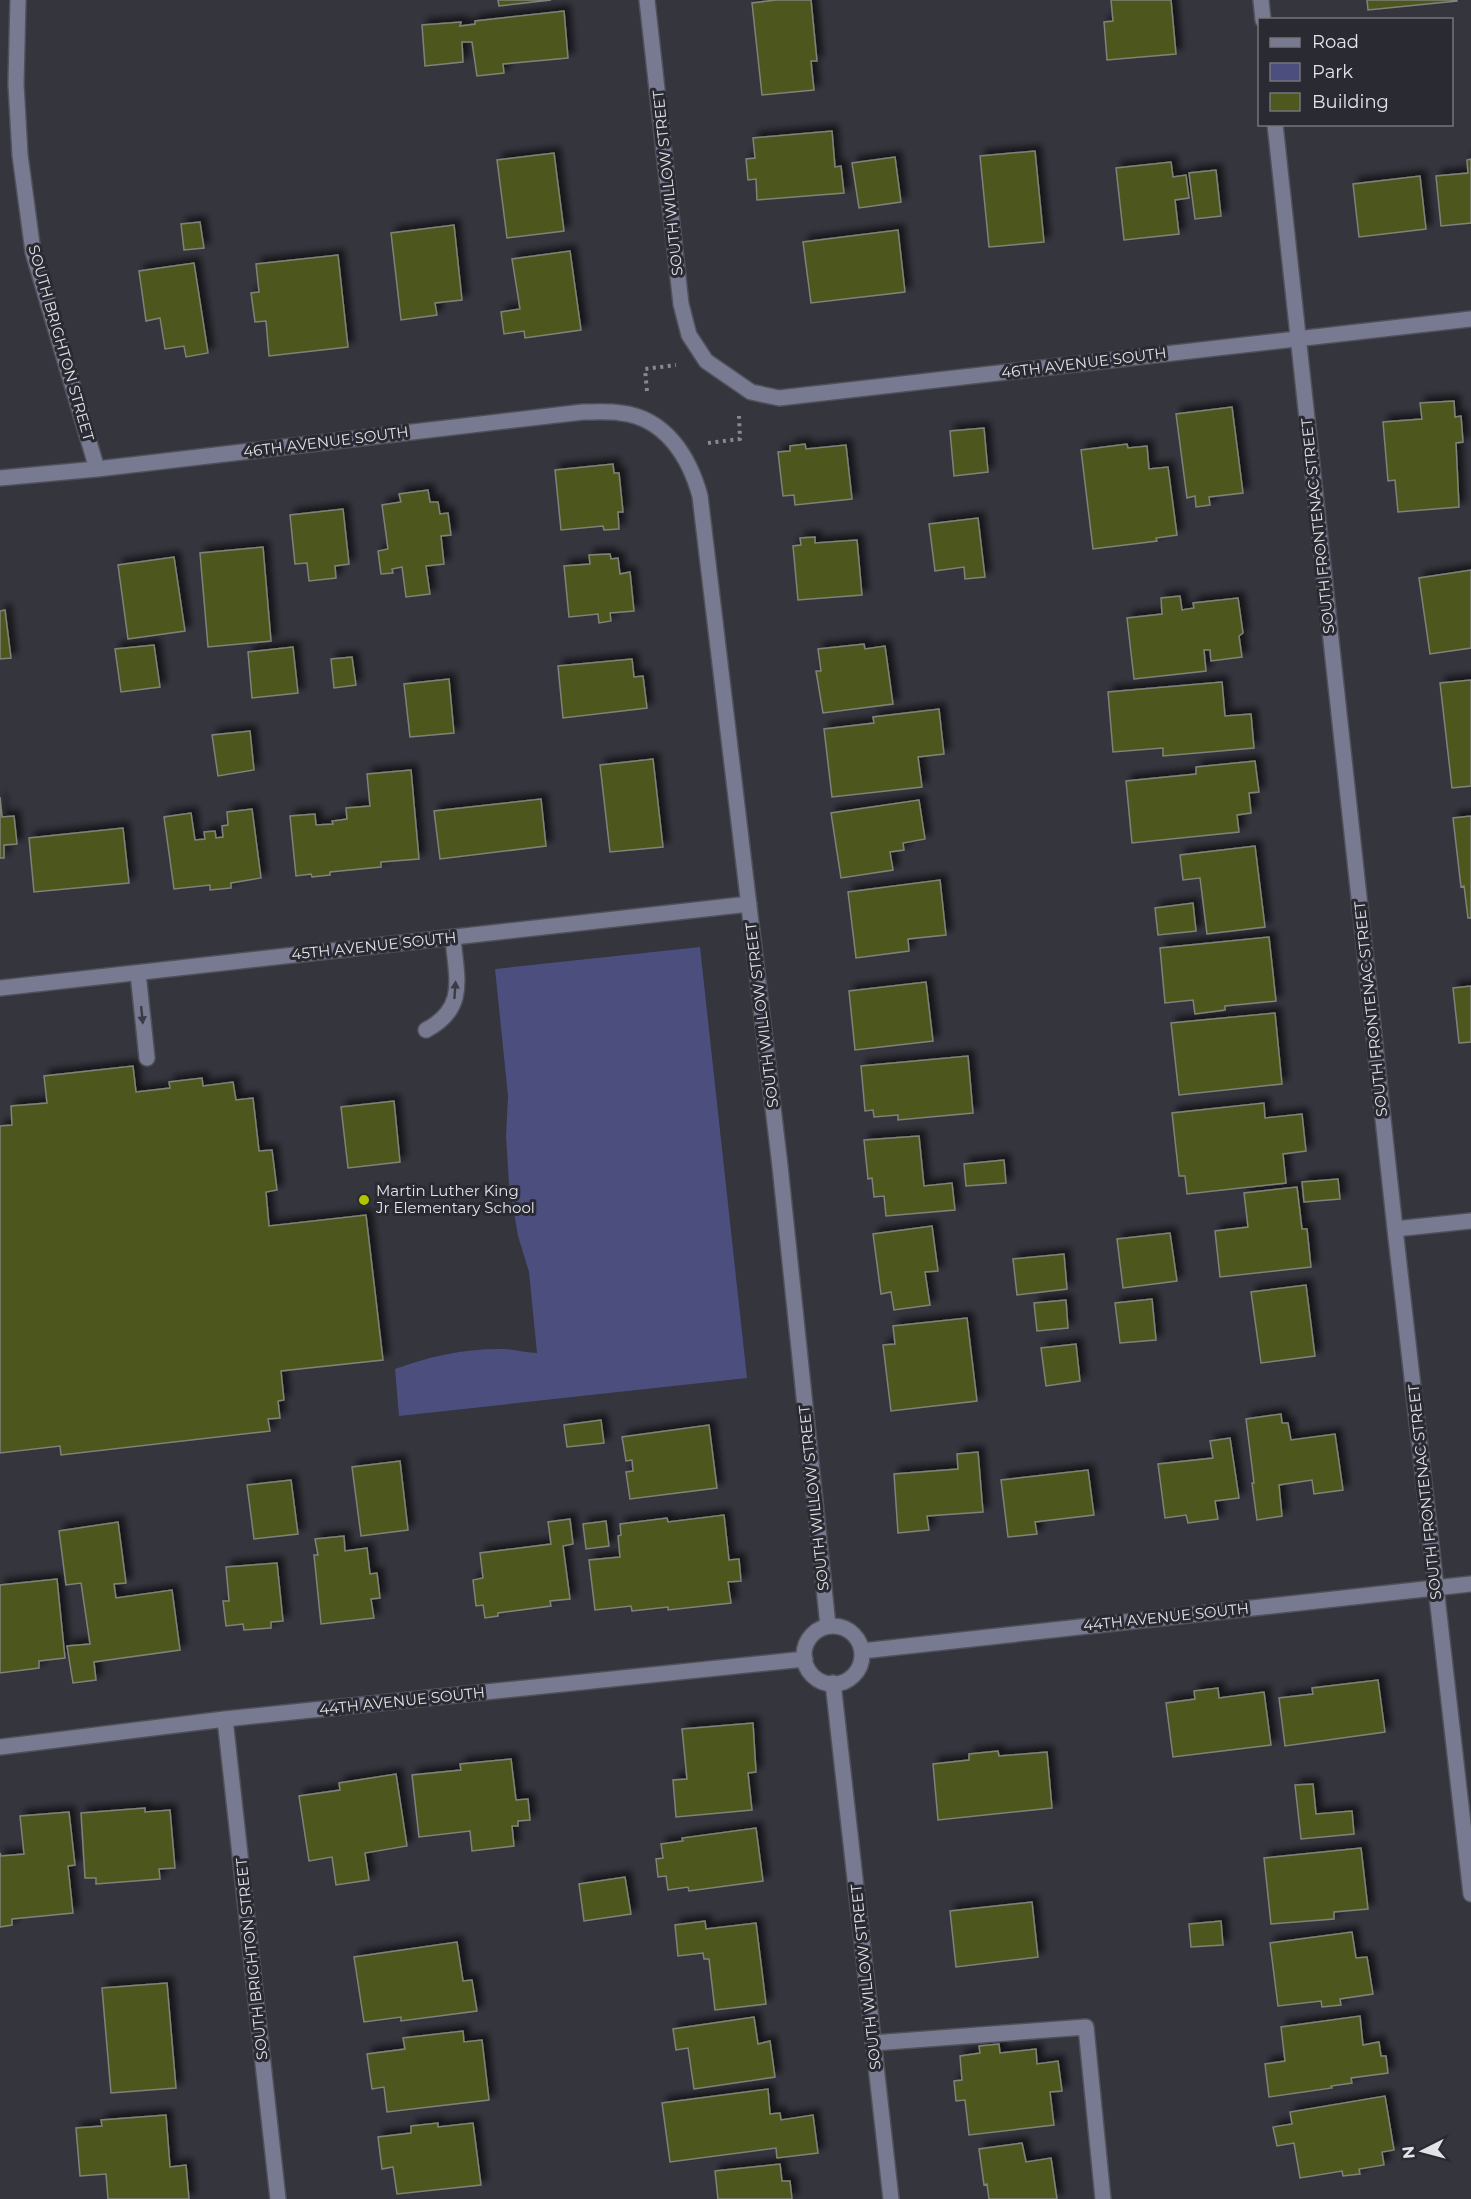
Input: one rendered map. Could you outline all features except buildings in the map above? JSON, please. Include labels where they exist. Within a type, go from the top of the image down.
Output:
[{"type":"street","name":"SOUTH BRIGHTON STREET","points":[[18,0],[16,84],[20,155],[33,252],[97,469]]},
{"type":"street","name":"SOUTH WILLOW STREET","points":[[647,0],[681,304],[689,335],[706,361]]},
{"type":"street","points":[[1261,0],[1263,18]]},
{"type":"street","name":"SOUTH FRONTENAC STREET","points":[[1275,126],[1395,1228],[1471,1894]]},
{"type":"street","name":"46TH AVENUE SOUTH","points":[[706,361],[751,392],[779,398],[1471,319]]},
{"type":"street","name":"46TH AVENUE SOUTH","points":[[0,478],[97,469],[583,412],[622,413],[650,421]]},
{"type":"street","name":"SOUTH WILLOW STREET","points":[[650,421],[677,446],[693,472],[700,496],[780,1166],[828,1626]]},
{"type":"street","name":"45TH AVENUE SOUTH","points":[[0,988],[749,904]]},
{"type":"street","points":[[426,1030],[438,1023],[453,1007],[457,992],[453,938]]},
{"type":"street","points":[[138,973],[147,1058]]},
{"type":"street","points":[[1395,1228],[1471,1221]]},
{"type":"street","name":"44TH AVENUE SOUTH","points":[[862,1651],[1471,1584]]},
{"type":"street","points":[[828,1626],[844,1628],[852,1633],[858,1640],[862,1651],[860,1667],[848,1680],[834,1683],[821,1681],[807,1668],[805,1648],[809,1639],[816,1632],[828,1626]]},
{"type":"street","name":"44TH AVENUE SOUTH","points":[[0,1747],[225,1719],[805,1659]]},
{"type":"street","name":"SOUTH WILLOW STREET","points":[[834,1683],[891,2199]]},
{"type":"street","name":"SOUTH BRIGHTON STREET","points":[[225,1719],[278,2199]]},
{"type":"street","points":[[873,2043],[1086,2027],[1103,2199]]},
{"type":"green space","points":[[700,947],[747,1378],[399,1416],[395,1369],[463,1351],[505,1349],[537,1353],[529,1272],[518,1236],[509,1184],[506,1136],[508,1096],[495,969]]},
{"type":"place","name":"Martin Luther King Jr Elementary School","points":[[364,1200]]}]
